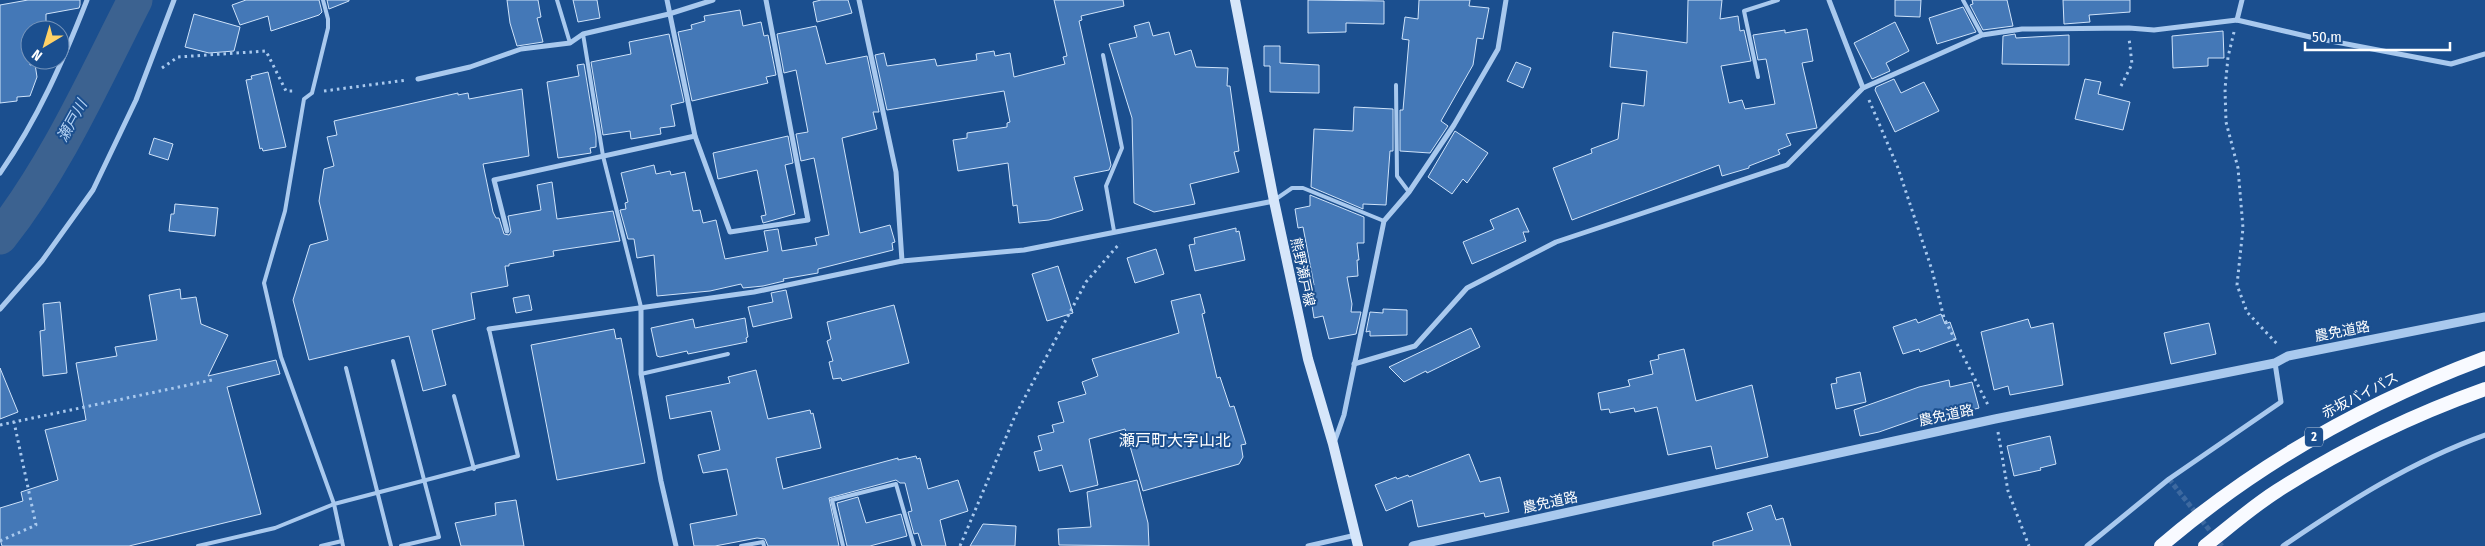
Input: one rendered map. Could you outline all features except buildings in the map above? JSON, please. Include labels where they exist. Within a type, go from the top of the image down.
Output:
[{"type":"highway","name":"赤坂バイパス","points":[[2161,546],[2258,471],[2330,428],[2427,380],[2485,358]]},
{"type":"highway","name":"2","points":[[2204,546],[2276,491],[2347,449],[2439,405],[2485,389]]},
{"type":"main road","name":"熊野瀬戸線","points":[[1235,0],[1274,201],[1308,359],[1333,444],[1358,546]]},
{"type":"street","points":[[0,173],[20,146],[57,75],[87,0]]},
{"type":"street","points":[[0,309],[42,261],[93,190],[136,100],[174,0]]},
{"type":"street","points":[[667,0],[695,136],[730,232],[808,220],[766,0]]},
{"type":"street","points":[[418,79],[470,67],[521,49],[570,43],[583,34],[670,14],[712,0]]},
{"type":"street","points":[[860,0],[896,172],[902,261]]},
{"type":"street","points":[[1333,444],[1344,415],[1384,221],[1409,192],[1454,125],[1498,49],[1506,0]]},
{"type":"street","points":[[1829,0],[1864,88]]},
{"type":"street","points":[[2237,20],[2242,0]]},
{"type":"street","points":[[1354,364],[1415,346],[1467,288],[1556,242],[1787,164],[1864,88],[1982,35],[2022,29],[2128,28],[2154,30],[2237,20],[2310,37],[2451,64],[2485,54]]},
{"type":"street","points":[[506,232],[494,180],[695,136]]},
{"type":"street","points":[[489,329],[754,292],[902,261],[1024,250],[1274,201]]},
{"type":"street","points":[[641,307],[641,374],[661,480],[676,546]]},
{"type":"street","name":"農免道路","points":[[1413,546],[1995,419],[2274,363],[2288,356],[2485,317]]},
{"type":"street","points":[[2087,546],[2169,479],[2281,402],[2274,363]]},
{"type":"street","points":[[2283,546],[2376,486],[2457,445],[2485,435]]},
{"type":"street","points":[[1308,546],[1356,535]]},
{"type":"lane","points":[[321,546],[342,544],[334,504],[281,357],[264,284],[285,211],[304,100],[312,92],[328,28],[328,19],[323,0]]},
{"type":"lane","points":[[557,0],[570,43]]},
{"type":"lane","points":[[1758,77],[1744,11],[1778,0]]},
{"type":"lane","points":[[1963,0],[1982,35]]},
{"type":"lane","points":[[583,34],[603,156],[641,307]]},
{"type":"lane","points":[[1103,55],[1122,148],[1106,186],[1114,231]]},
{"type":"lane","points":[[1396,85],[1397,176],[1409,192]]},
{"type":"lane","points":[[1274,201],[1292,188],[1302,188],[1384,221]]},
{"type":"lane","points":[[198,546],[275,528],[334,504],[377,491],[474,469],[518,456],[489,329]]},
{"type":"lane","points":[[641,374],[728,354]]},
{"type":"lane","points":[[394,361],[439,537],[401,546]]},
{"type":"lane","points":[[346,368],[391,546]]},
{"type":"lane","points":[[454,396],[474,469]]},
{"type":"lane","points":[[843,546],[832,500],[896,484],[914,546]]},
{"type":"lane","points":[[741,546],[763,542],[764,546]]},
{"type":"path","points":[[2237,20],[2228,57],[2225,89],[2226,122],[2238,168],[2242,228],[2237,285],[2247,312],[2288,356]]},
{"type":"path","points":[[2120,86],[2132,64],[2128,28]]},
{"type":"path","points":[[158,73],[163,66],[178,57],[266,51],[286,91],[312,92],[418,79]]},
{"type":"path","points":[[1864,88],[1898,168],[1932,270],[1944,318],[1995,419],[2008,491],[2029,546]]},
{"type":"path","points":[[960,546],[1015,416],[1086,282],[1135,227]]},
{"type":"path","points":[[0,426],[212,380]]},
{"type":"path","points":[[0,541],[36,525],[14,422]]},
{"type":"waterway","name":"瀬戸川","points":[[0,237],[20,210],[57,152],[135,0]]},
{"type":"tunnel","points":[[2169,479],[2222,546]]},
{"type":"district","name":"瀬戸町大字山北","points":[[1175,440]]}]
